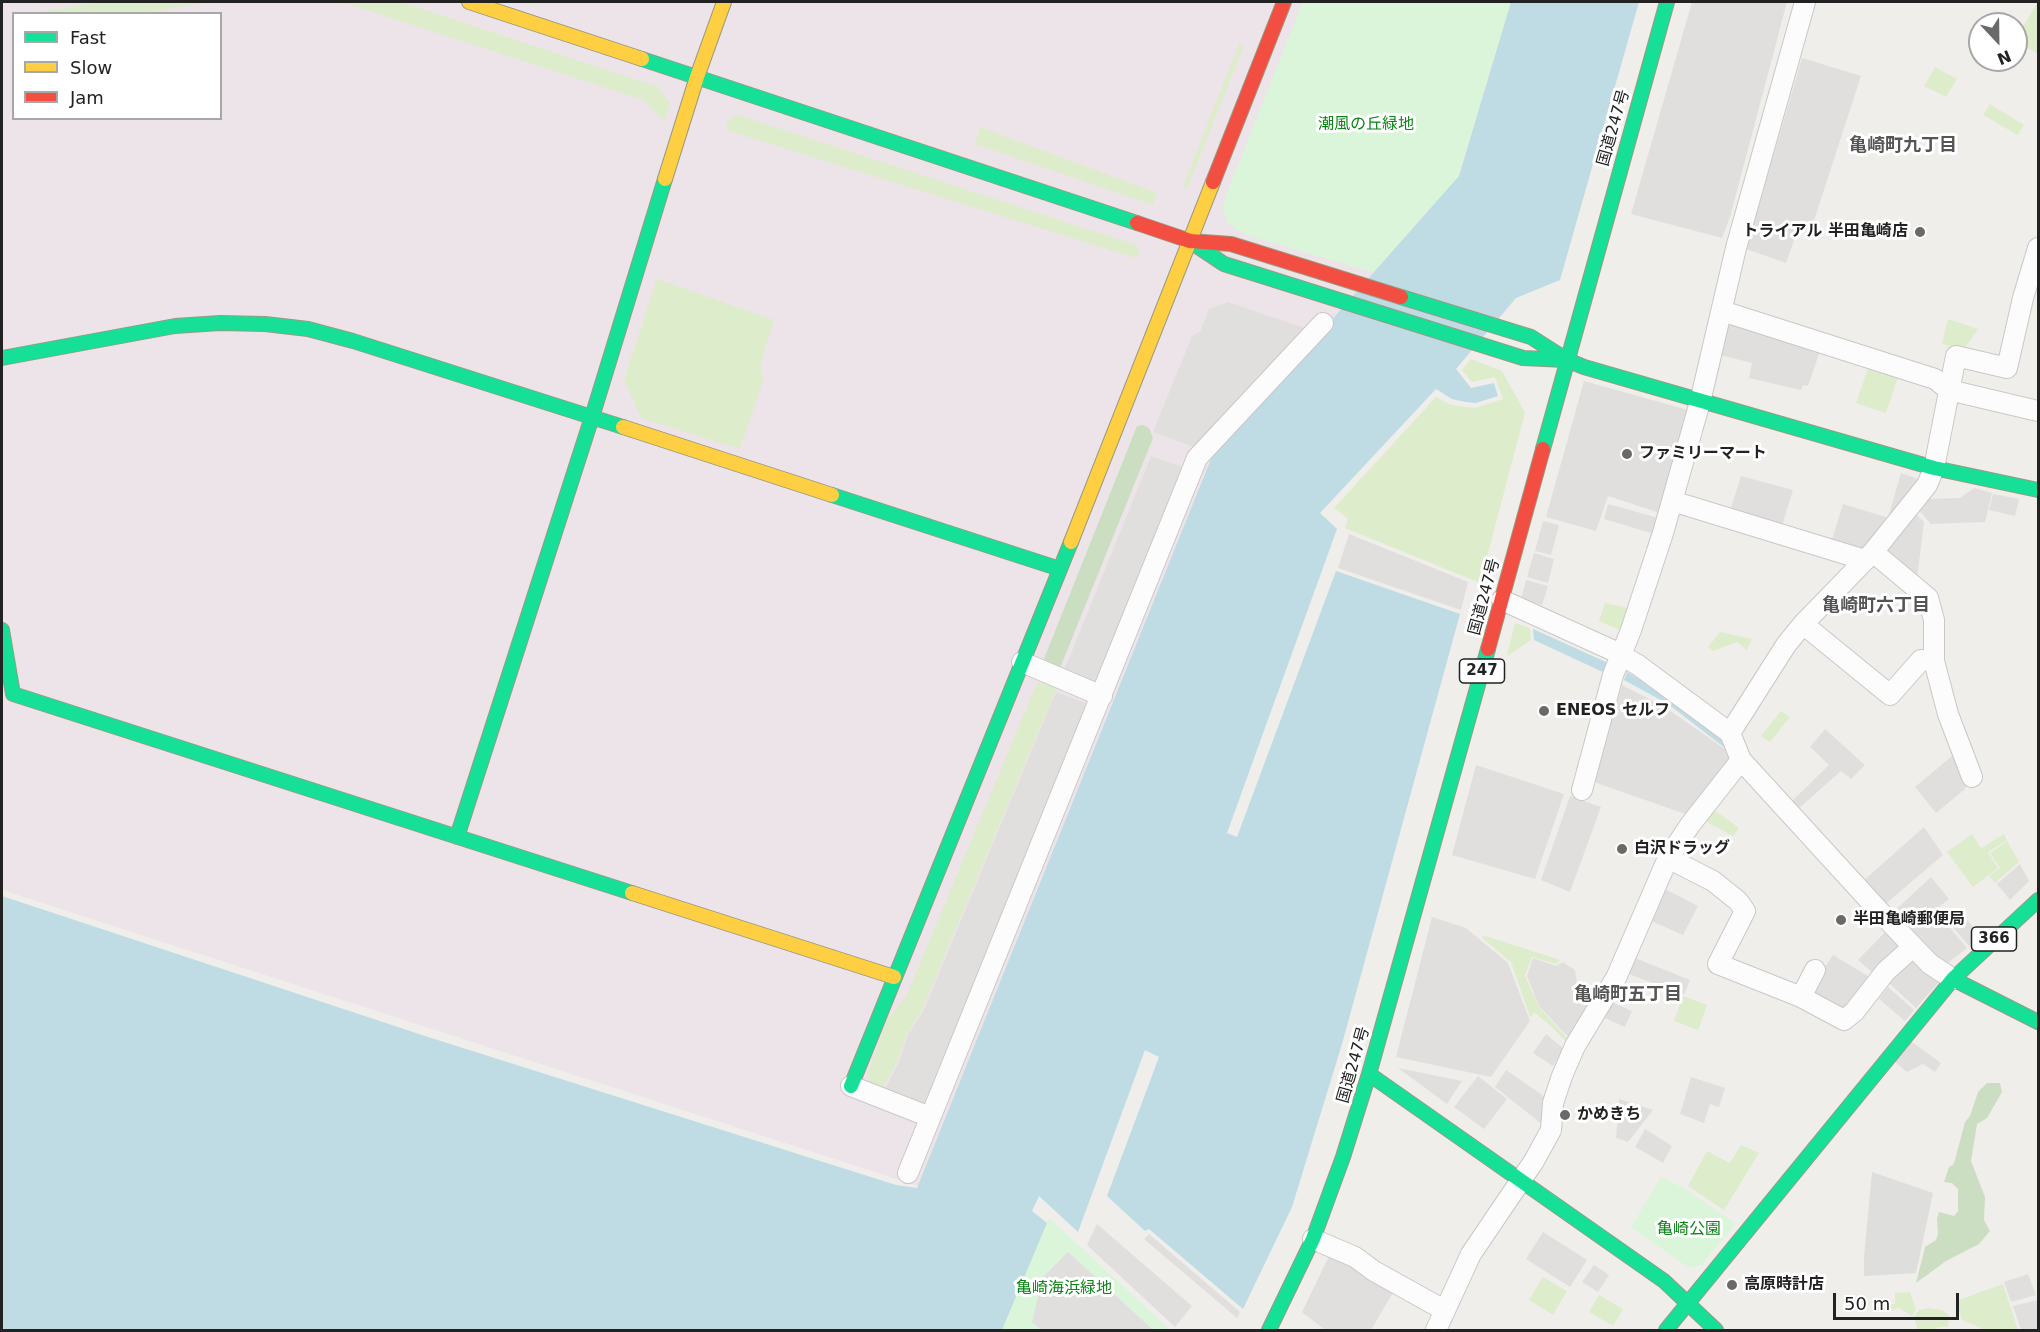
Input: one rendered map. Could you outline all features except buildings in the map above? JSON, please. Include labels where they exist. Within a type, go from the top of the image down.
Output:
[{"type":"main road","points":[[469,2],[1190,241],[1231,244],[1519,333],[1531,337],[1567,360],[1584,367],[1934,468],[2038,490]]},
{"type":"main road","points":[[457,837],[592,417],[697,77],[724,2]]},
{"type":"main road","points":[[851,1086],[1060,569],[1284,2]]},
{"type":"main road","name":"国道247号","points":[[1269,1330],[1313,1239],[1343,1157],[1369,1074],[1667,2]]},
{"type":"main road","points":[[1190,241],[1224,264],[1511,355],[1523,358],[1567,360]]},
{"type":"main road","points":[[2,358],[175,326],[220,323],[265,324],[308,329],[353,341],[592,417],[1060,569]]},
{"type":"main road","points":[[2,630],[13,694],[894,977]]},
{"type":"main road","name":"366","points":[[1953,979],[1990,943],[2035,911]]},
{"type":"main road","points":[[1666,1330],[1953,979],[2038,1022]]},
{"type":"main road","points":[[1369,1074],[1664,1281],[1716,1330]]},
{"type":"street","points":[[1582,790],[1618,663],[1635,620],[1672,501],[1700,402],[1736,248],[1805,2]]},
{"type":"street","points":[[1730,733],[1786,645],[1803,624],[1869,556],[1927,485],[1934,468],[1956,356],[2007,368],[2031,300],[2038,248]]},
{"type":"street","points":[[1722,311],[1935,379],[1949,390],[2038,411]]},
{"type":"street","points":[[908,1173],[1197,458],[1323,323]]},
{"type":"street","points":[[1672,501],[1869,556],[1928,598],[1934,620],[1934,661],[1948,714],[1972,777]]},
{"type":"street","points":[[1502,600],[1618,663],[1657,678],[1730,733],[1741,760],[1913,946],[1937,969],[1953,979]]},
{"type":"street","points":[[1803,624],[1890,695],[1921,660],[1934,661]]},
{"type":"street","points":[[1022,662],[1102,696]]},
{"type":"street","points":[[1436,1330],[1471,1254],[1534,1161],[1551,1130],[1553,1102],[1562,1076],[1575,1046],[1616,978],[1668,858],[1700,812],[1741,760]]},
{"type":"street","points":[[1668,858],[1713,881],[1738,901],[1745,911],[1718,964],[1801,997],[1844,1020],[1854,1012],[1886,970],[1913,946]]},
{"type":"street","points":[[1801,997],[1815,970]]},
{"type":"street","points":[[851,1086],[930,1117]]},
{"type":"street","points":[[1313,1239],[1354,1257],[1374,1271],[1444,1310]]},
{"type":"shaded area","points":[[2,2],[1511,2],[1459,176],[1213,454],[918,1186],[2,890]]},
{"type":"shaded area","points":[[1692,2],[1787,2],[1730,217],[1722,238],[1631,214]]},
{"type":"shaded area","points":[[1802,58],[1861,76],[1810,233],[1798,229],[1786,263],[1746,249]]},
{"type":"shaded area","points":[[1228,302],[1310,330],[1199,449],[1153,432],[1192,336],[1200,332],[1209,309]]},
{"type":"shaded area","points":[[1727,322],[1821,348],[1808,386],[1803,385],[1801,390],[1749,378],[1752,363],[1720,355]]},
{"type":"shaded area","points":[[1584,381],[1692,411],[1663,514],[1608,496],[1596,531],[1546,517]]},
{"type":"shaded area","points":[[1151,456],[1188,469],[1101,685],[1064,671]]},
{"type":"shaded area","points":[[1901,473],[1921,480],[1894,516],[1889,514]]},
{"type":"shaded area","points":[[1741,476],[1793,490],[1781,529],[1729,514]]},
{"type":"shaded area","points":[[1974,488],[1992,493],[1985,522],[1931,524],[1917,508],[1924,499],[1960,498]]},
{"type":"shaded area","points":[[1993,494],[2019,499],[2015,516],[1989,510]]},
{"type":"shaded area","points":[[1608,504],[1662,519],[1637,580],[1651,533],[1604,519]]},
{"type":"shaded area","points":[[1843,504],[1889,518],[1860,553],[1831,543]]},
{"type":"shaded area","points":[[1913,511],[1924,522],[1917,579],[1881,548]]},
{"type":"shaded area","points":[[1543,521],[1559,525],[1551,555],[1535,551]]},
{"type":"shaded area","points":[[1349,534],[1468,582],[1461,610],[1338,568]]},
{"type":"shaded area","points":[[1534,553],[1554,559],[1548,583],[1527,577]]},
{"type":"shaded area","points":[[1526,580],[1548,586],[1542,605],[1521,599]]},
{"type":"shaded area","points":[[1622,685],[1665,707],[1729,752],[1732,760],[1688,815],[1594,782]]},
{"type":"shaded area","points":[[1056,692],[1091,705],[926,1105],[885,1089],[899,1062],[908,1035],[923,1012]]},
{"type":"shaded area","points":[[1825,729],[1865,765],[1851,779],[1841,771],[1797,810],[1790,803],[1829,765],[1810,747]]},
{"type":"shaded area","points":[[1958,751],[1968,784],[1936,813],[1915,787]]},
{"type":"shaded area","points":[[1476,765],[1564,794],[1535,879],[1452,855]]},
{"type":"shaded area","points":[[1570,796],[1601,807],[1570,892],[1541,880]]},
{"type":"shaded area","points":[[1924,827],[1943,855],[1883,906],[1862,882]]},
{"type":"shaded area","points":[[2020,864],[2029,881],[2010,900],[1997,884]]},
{"type":"shaded area","points":[[1931,877],[1949,899],[1935,910],[1967,948],[1944,966],[1890,915]]},
{"type":"shaded area","points":[[1663,888],[1698,906],[1683,935],[1647,919]]},
{"type":"shaded area","points":[[1961,913],[1981,936],[1969,946],[1949,923]]},
{"type":"shaded area","points":[[1432,917],[1466,928],[1508,963],[1530,1021],[1491,1077],[1396,1057]]},
{"type":"shaded area","points":[[1888,929],[1904,944],[1874,974],[1858,960]]},
{"type":"shaded area","points":[[1833,955],[1871,978],[1850,1006],[1836,1011],[1807,994]]},
{"type":"shaded area","points":[[1533,958],[1556,966],[1563,962],[1575,970],[1577,983],[1601,995],[1570,1039],[1539,1006],[1527,976]]},
{"type":"shaded area","points":[[1635,958],[1690,980],[1684,995],[1629,974]]},
{"type":"shaded area","points":[[1914,958],[1939,982],[1916,1008],[1888,982]]},
{"type":"shaded area","points":[[1888,987],[1914,1010],[1905,1021],[1879,999]]},
{"type":"shaded area","points":[[1607,1000],[1632,1011],[1625,1027],[1600,1016]]},
{"type":"shaded area","points":[[1546,1034],[1564,1049],[1553,1066],[1533,1053]]},
{"type":"shaded area","points":[[1909,1040],[1941,1063],[1935,1072],[1923,1064],[1907,1072],[1893,1060]]},
{"type":"shaded area","points":[[1398,1068],[1462,1081],[1447,1104]]},
{"type":"shaded area","points":[[1506,1070],[1548,1099],[1543,1125],[1495,1087]]},
{"type":"shaded area","points":[[1478,1076],[1507,1099],[1484,1129],[1454,1107]]},
{"type":"shaded area","points":[[1691,1077],[1725,1088],[1719,1107],[1710,1104],[1704,1123],[1680,1114]]},
{"type":"shaded area","points":[[1619,1099],[1653,1110],[1628,1142],[1616,1138]]},
{"type":"shaded area","points":[[1645,1129],[1672,1146],[1663,1163],[1635,1147]]},
{"type":"shaded area","points":[[1872,1172],[1933,1193],[1916,1273],[1864,1276]]},
{"type":"shaded area","points":[[1097,1224],[1192,1306],[1175,1327],[1087,1245]]},
{"type":"shaded area","points":[[1543,1232],[1587,1260],[1570,1287],[1526,1259]]},
{"type":"shaded area","points":[[1149,1234],[1240,1312],[1237,1318],[1144,1239]]},
{"type":"shaded area","points":[[1068,1252],[1153,1330],[1042,1330],[1032,1322],[1043,1277]]},
{"type":"shaded area","points":[[1331,1252],[1395,1289],[1371,1330],[1325,1330],[1302,1312]]},
{"type":"shaded area","points":[[1594,1265],[1609,1275],[1598,1292],[1582,1282]]},
{"type":"shaded area","points":[[2028,1274],[2036,1295],[2011,1302],[2004,1282]]},
{"type":"shaded area","points":[[2038,1300],[2038,1330],[2021,1330],[2013,1306]]},
{"type":"green space","points":[[103,2],[216,2],[147,12],[37,12]]},
{"type":"green space","points":[[341,2],[401,2],[658,87],[670,104],[664,121],[644,100]]},
{"type":"green space","name":"潮風の丘緑地","points":[[1303,2],[1511,2],[1459,176],[1375,273],[1250,236],[1228,223],[1223,209],[1226,195]]},
{"type":"green space","points":[[2038,2],[2037,53],[2028,48],[2028,18]]},
{"type":"green space","points":[[1239,44],[1244,46],[1188,186],[1182,189]]},
{"type":"green space","points":[[1935,67],[1957,79],[1946,97],[1924,86]]},
{"type":"green space","points":[[1990,104],[2024,125],[2018,135],[1983,115]]},
{"type":"green space","points":[[738,115],[1136,245],[1139,253],[1136,258],[726,130],[728,120]]},
{"type":"green space","points":[[980,127],[1157,193],[1153,205],[975,144]]},
{"type":"green space","points":[[657,279],[774,320],[760,366],[763,381],[740,449],[641,418],[624,379]]},
{"type":"green space","points":[[1948,319],[1978,329],[1964,349],[1942,344]]},
{"type":"green space","points":[[1471,359],[1502,371],[1525,413],[1480,583],[1345,528],[1348,519],[1334,508],[1436,397],[1451,405],[1475,408],[1503,399],[1495,377],[1472,382],[1462,370]]},
{"type":"green space","points":[[1870,363],[1899,374],[1886,413],[1856,403]]},
{"type":"green space","points":[[1143,425],[1149,428],[1153,438],[1060,668],[1051,667],[1044,659],[1137,426]]},
{"type":"green space","points":[[1605,603],[1633,609],[1625,632],[1599,621]]},
{"type":"green space","points":[[1515,623],[1530,628],[1531,640],[1507,656]]},
{"type":"green space","points":[[1720,632],[1752,639],[1747,650],[1737,642],[1713,651],[1708,647]]},
{"type":"green space","points":[[1037,683],[1057,687],[921,1012],[907,1034],[897,1062],[884,1086],[881,1088],[873,1086],[867,1076],[886,1021],[906,997]]},
{"type":"green space","points":[[1781,711],[1790,717],[1770,742],[1761,736]]},
{"type":"green space","points":[[1709,806],[1739,828],[1733,836],[1701,819]]},
{"type":"green space","points":[[1972,834],[1981,848],[2004,834],[2007,840],[1988,852],[1998,868],[1973,887],[1947,852]]},
{"type":"green space","points":[[2007,841],[2019,862],[1995,883],[1989,876],[2000,868],[1990,853]]},
{"type":"green space","points":[[1486,936],[1560,960],[1556,964],[1532,957],[1525,976],[1539,1007],[1569,1040],[1567,1043],[1535,1013],[1530,1017],[1511,962],[1481,937]]},
{"type":"green space","points":[[1683,996],[1707,1005],[1698,1030],[1674,1021]]},
{"type":"green space","points":[[1987,1083],[2000,1083],[2002,1092],[1987,1118],[1977,1124],[1971,1161],[1985,1197],[1984,1220],[1990,1231],[1979,1244],[1946,1261],[1916,1283],[1925,1247],[1936,1240],[1938,1234],[1939,1212],[1954,1216],[1958,1211],[1958,1189],[1952,1183],[1944,1182],[1949,1167],[1955,1160],[1965,1122],[1970,1116],[1978,1092]]},
{"type":"green space","points":[[1741,1145],[1759,1153],[1724,1210],[1688,1186],[1707,1151],[1730,1163]]},
{"type":"green space","name":"亀崎公園","points":[[1661,1177],[1682,1187],[1736,1224],[1701,1265],[1689,1268],[1631,1227]]},
{"type":"green space","name":"亀崎海浜緑地","points":[[1049,1218],[1170,1330],[1002,1330]]},
{"type":"green space","points":[[1543,1277],[1567,1291],[1553,1315],[1529,1300]]},
{"type":"green space","points":[[2003,1284],[2018,1330],[1981,1330],[1962,1320],[1956,1301]]},
{"type":"green space","points":[[1910,1292],[1916,1309],[1912,1316],[1899,1308],[1883,1312],[1882,1305],[1895,1304],[1895,1293]]},
{"type":"green space","points":[[1599,1295],[1623,1309],[1613,1326],[1589,1312]]},
{"type":"green space","points":[[1929,1308],[1942,1310],[1949,1315],[1948,1327],[1918,1330],[1914,1317],[1919,1310]]},
{"type":"water","points":[[1511,2],[1639,2],[1560,280],[1516,298],[1456,369],[1471,388],[1494,383],[1498,396],[1476,403],[1465,402],[1452,399],[1436,389],[1320,513],[1337,529],[1227,833],[1237,837],[1336,571],[1460,614],[1342,1044],[1292,1207],[1243,1309],[1149,1229],[1145,1231],[1107,1196],[1159,1057],[1145,1050],[1078,1232],[1039,1196],[1032,1211],[1047,1223],[1002,1330],[2,1330],[2,896],[425,1036],[896,1185],[917,1188],[1213,454],[1459,176]]},
{"type":"water","points":[[1533,629],[1608,663],[1605,673],[1534,640]]},
{"type":"water","points":[[1627,672],[1672,699],[1727,742],[1729,751],[1668,704],[1624,680]]},
{"type":"traffic: fast","points":[[1543,449],[1667,2]]},
{"type":"traffic: fast","points":[[642,59],[1137,223]]},
{"type":"traffic: fast","points":[[457,837],[592,417],[665,179]]},
{"type":"traffic: fast","points":[[1191,242],[1224,264],[1523,358],[1565,360]]},
{"type":"traffic: fast","points":[[1401,297],[1531,337],[1567,360],[1584,367],[1934,468],[2038,490]]},
{"type":"traffic: fast","points":[[2,358],[175,326],[220,323],[265,324],[308,329],[353,341],[623,427]]},
{"type":"traffic: fast","points":[[832,495],[1060,569]]},
{"type":"traffic: fast","points":[[851,1086],[1071,542]]},
{"type":"traffic: fast","points":[[2,630],[13,694],[632,893]]},
{"type":"traffic: fast","points":[[1269,1330],[1313,1239],[1343,1157],[1369,1074],[1488,649]]},
{"type":"traffic: fast","points":[[2038,900],[1953,979],[2038,1022]]},
{"type":"traffic: fast","points":[[1666,1330],[1953,979]]},
{"type":"traffic: fast","points":[[1369,1074],[1664,1281],[1716,1330]]},
{"type":"traffic: slow","points":[[469,2],[642,59]]},
{"type":"traffic: slow","points":[[665,179],[697,77],[724,2]]},
{"type":"traffic: slow","points":[[1071,542],[1213,182]]},
{"type":"traffic: slow","points":[[623,427],[832,495]]},
{"type":"traffic: slow","points":[[632,893],[894,977]]},
{"type":"traffic: jam","points":[[1213,182],[1284,2]]},
{"type":"traffic: jam","points":[[1137,223],[1190,241],[1231,244],[1401,297]]},
{"type":"traffic: jam","points":[[1488,649],[1543,449]]},
{"type":"place","name":"トライアル 半田亀崎店","points":[[1920,232]]},
{"type":"place","name":"ファミリーマート","points":[[1627,454]]},
{"type":"place","name":"ENEOS セルフ","points":[[1544,711]]},
{"type":"place","name":"白沢ドラッグ","points":[[1622,849]]},
{"type":"place","name":"半田亀崎郵便局","points":[[1841,920]]},
{"type":"place","name":"かめきち","points":[[1565,1115]]},
{"type":"place","name":"高原時計店","points":[[1732,1285]]},
{"type":"district","name":"亀崎町九丁目","points":[[1903,146]]},
{"type":"district","name":"亀崎町六丁目","points":[[1876,606]]},
{"type":"district","name":"亀崎町五丁目","points":[[1628,995]]}]
